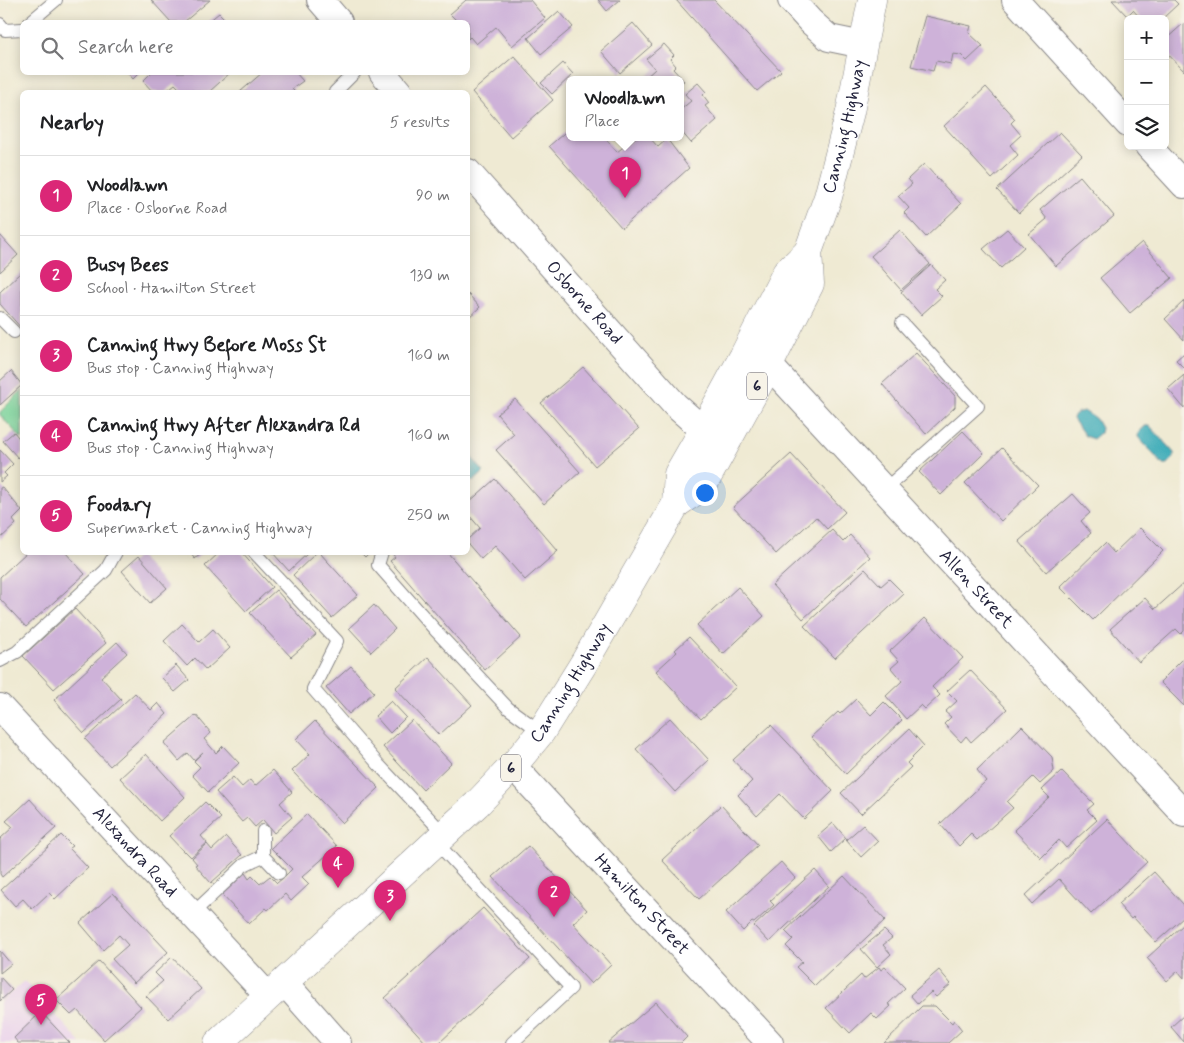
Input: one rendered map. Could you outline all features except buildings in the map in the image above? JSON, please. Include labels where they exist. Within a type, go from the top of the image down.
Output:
[{"type":"highway","name":"Canning Highway","points":[[676,504],[702,487],[769,365],[810,284],[808,252],[828,197],[850,112],[872,0]]},
{"type":"highway","name":"Canning Highway","points":[[218,1043],[477,804],[513,766],[541,732],[589,655],[676,504],[678,474],[743,357],[786,273],[808,252]]},
{"type":"street","points":[[320,0],[337,20]]},
{"type":"street","points":[[791,0],[829,38],[862,45]]},
{"type":"street","points":[[1015,0],[1124,120]]},
{"type":"street","points":[[385,75],[397,90]]},
{"type":"street","points":[[1152,150],[1184,185]]},
{"type":"street","name":"Osborne Road","points":[[470,180],[675,405],[692,420],[705,427]]},
{"type":"street","name":"Allen Street","points":[[769,365],[1184,814]]},
{"type":"street","name":"Alexandra Road","points":[[0,707],[192,914],[338,1043]]},
{"type":"street","name":"Hamilton Street","points":[[513,766],[770,1043]]},
{"type":"lane","points":[[32,20],[56,0]]},
{"type":"lane","points":[[0,24],[5,30],[20,29]]},
{"type":"lane","points":[[337,90],[352,75]]},
{"type":"lane","points":[[0,318],[14,332]]},
{"type":"lane","points":[[884,490],[978,406],[902,323]]},
{"type":"lane","points":[[0,661],[17,652],[106,570],[114,555]]},
{"type":"lane","points":[[257,555],[338,641],[312,689],[571,988],[512,1043]]},
{"type":"lane","points":[[381,555],[378,565],[437,632],[508,708],[541,732]]},
{"type":"lane","points":[[263,831],[263,856],[279,873]]},
{"type":"lane","points":[[192,914],[244,865],[263,856]]},
{"type":"shaded area","points":[[25,981],[81,1043],[0,1043],[0,1002]]},
{"type":"green space","points":[[20,392],[20,437],[0,415],[0,412]]},
{"type":"water","points":[[1084,411],[1096,419],[1101,428],[1100,433],[1093,439],[1085,436],[1073,419],[1074,415]]},
{"type":"water","points":[[1145,426],[1150,426],[1174,453],[1174,458],[1167,465],[1163,465],[1138,437],[1138,433]]},
{"type":"water","points":[[470,455],[484,472],[473,482],[470,478]]},
{"type":"place","name":"Woodlawn","points":[[625,198]]},
{"type":"place","name":"Canning Hwy After Alexandra Rd","points":[[338,888]]},
{"type":"place","name":"Busy Bees","points":[[554,917]]},
{"type":"place","name":"Canning Hwy Before Moss St","points":[[390,921]]},
{"type":"place","name":"Foodary","points":[[41,1025]]}]
